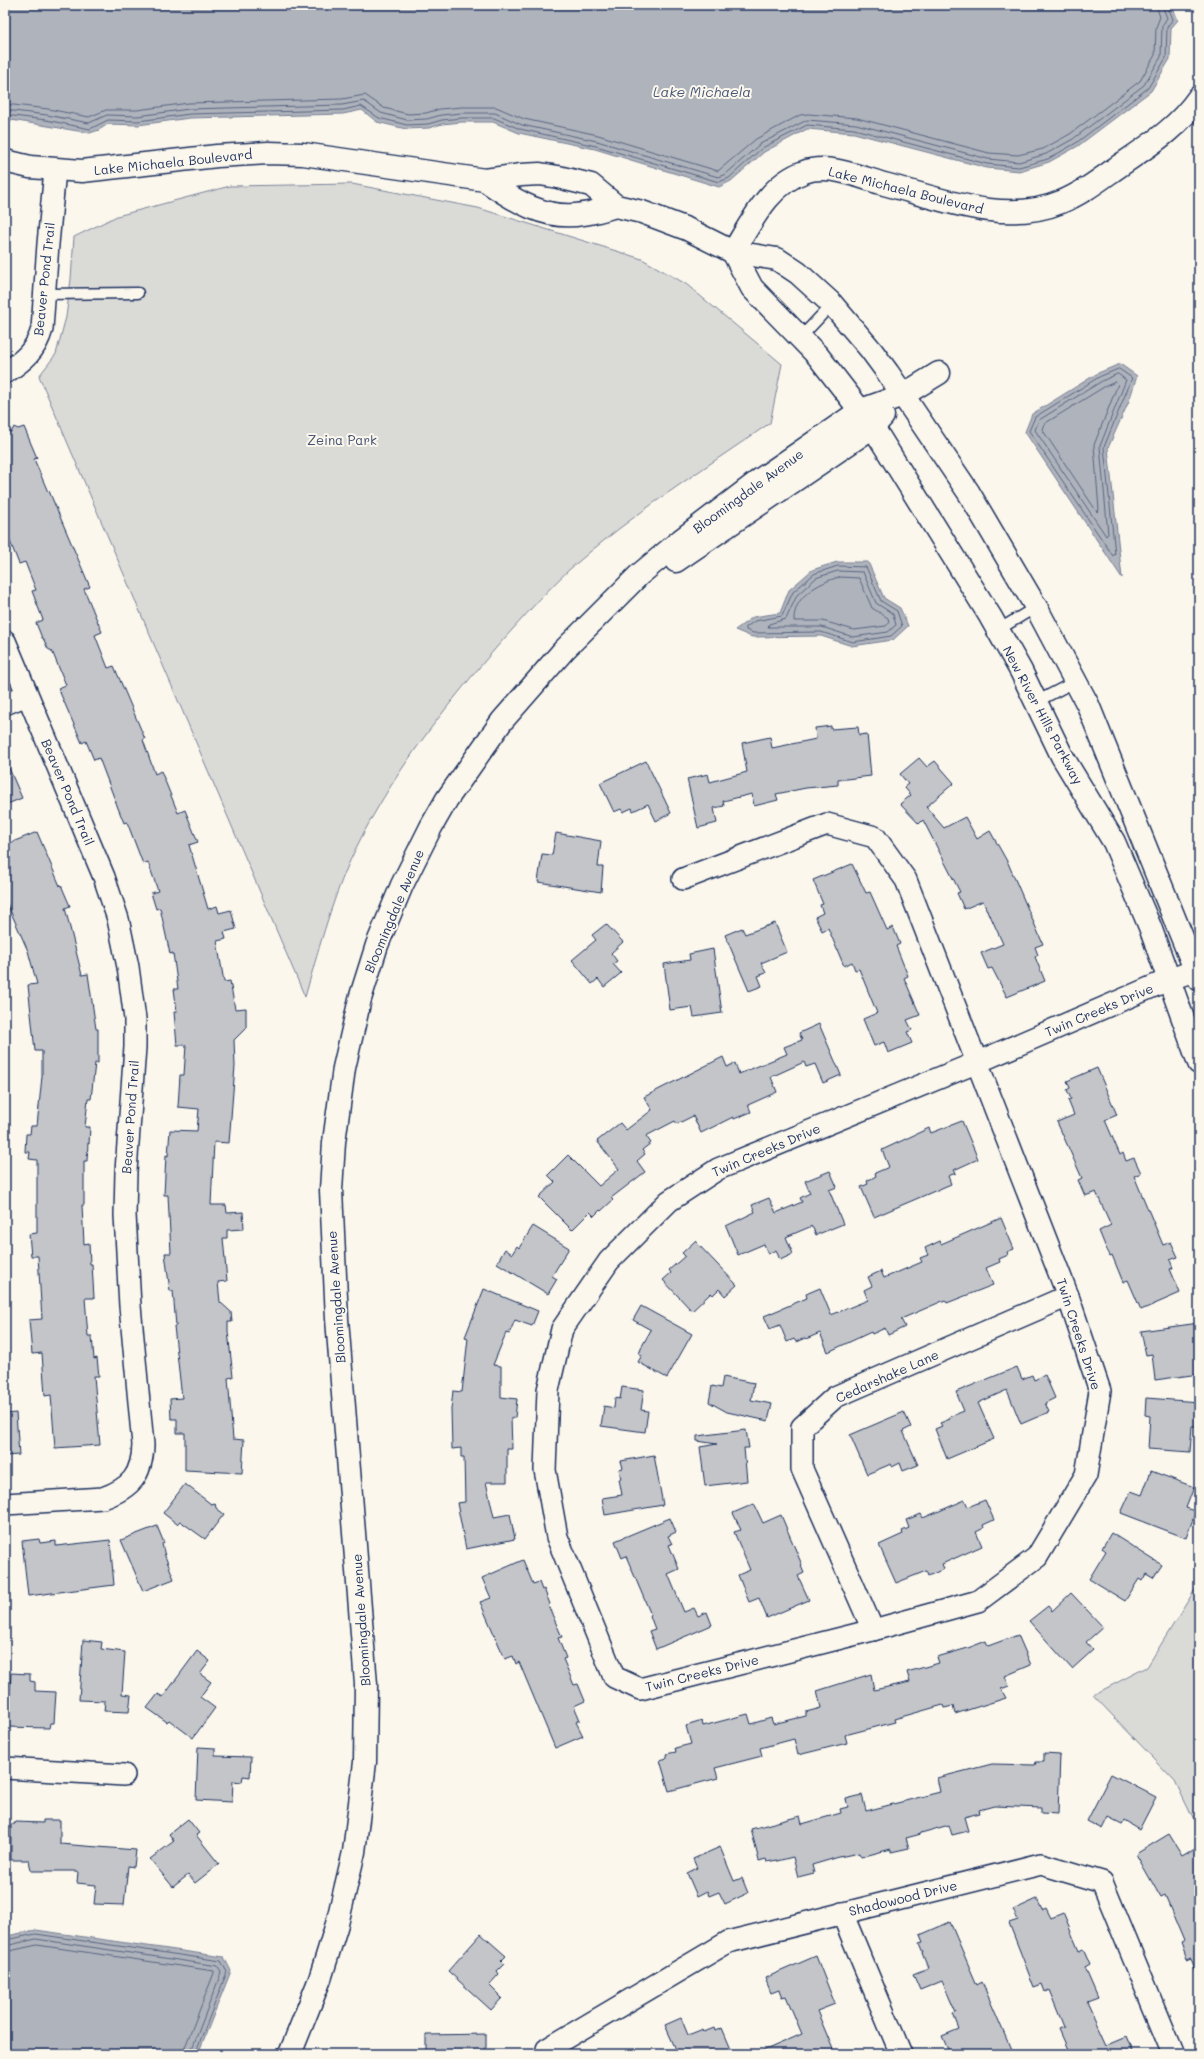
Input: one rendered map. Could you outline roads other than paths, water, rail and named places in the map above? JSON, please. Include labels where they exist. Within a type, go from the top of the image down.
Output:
[{"type":"street","name":"Lake Michaela Boulevard","points":[[733,252],[759,211],[776,190],[795,176],[812,170],[838,172],[983,209],[1013,211],[1028,210],[1060,203],[1078,194],[1162,137],[1177,124],[1199,97]]},
{"type":"street","name":"Lake Michaela Boulevard","points":[[5,161],[56,170],[82,171],[203,157],[268,153],[339,158],[485,180],[540,174],[568,179],[591,185],[616,206],[642,212],[687,228],[733,252],[777,259],[798,273],[832,304],[871,350],[903,395]]},
{"type":"street","name":"Beaver Pond Trail","points":[[5,373],[24,359],[33,350],[39,341],[42,330],[43,294],[56,170]]},
{"type":"street","name":"Lake Michaela Boulevard","points":[[485,180],[513,200],[543,212],[582,215],[616,206]]},
{"type":"street","points":[[733,252],[752,288],[802,337],[835,376],[867,418]]},
{"type":"street","name":"Bloomingdale Avenue","points":[[290,2054],[320,1979],[337,1924],[354,1852],[365,1762],[365,1664],[338,1327],[331,1190],[334,1142],[340,1092],[360,999],[377,945],[402,884],[431,827],[464,772],[502,720],[564,650],[607,608],[867,418],[939,373]]},
{"type":"street","points":[[903,395],[969,493],[1036,607],[1076,681],[1088,705],[1198,973]]},
{"type":"street","name":"New River Hills Parkway","points":[[867,418],[998,630],[1036,702],[1062,756],[1114,842],[1150,927],[1199,1063]]},
{"type":"street","name":"Beaver Pond Trail","points":[[5,641],[104,877],[118,919],[128,967],[135,1019],[135,1047],[126,1164],[125,1215],[130,1306],[142,1445],[142,1461],[137,1474],[128,1485],[116,1493],[103,1498],[5,1504]]},
{"type":"street","points":[[5,704],[27,695]]},
{"type":"street","name":"Twin Creeks Drive","points":[[683,879],[826,824],[875,837],[906,880],[978,1062],[1068,1296],[1100,1391],[1086,1474],[1037,1557],[978,1601],[873,1630],[640,1689],[614,1677],[557,1537],[545,1470],[548,1390],[562,1329],[609,1261],[668,1201],[718,1168],[978,1062],[1168,980],[1198,973]]},
{"type":"street","name":"Cedarshake Lane","points":[[873,1630],[802,1469],[802,1427],[835,1397],[1068,1296]]},
{"type":"street","points":[[5,1768],[124,1775]]},
{"type":"street","name":"Shadowood Drive","points":[[547,2049],[728,1942],[1041,1864],[1102,1882],[1173,2054]]},
{"type":"street","points":[[842,1913],[901,2054]]},
{"type":"lane","points":[[43,294],[138,294]]},
{"type":"lane","points":[[802,337],[832,304]]},
{"type":"lane","points":[[998,630],[1036,607]]},
{"type":"lane","points":[[1036,702],[1076,681]]},
{"type":"water","name":"Lake Michaela","points":[[5,5],[1169,5],[1173,8],[1178,20],[1171,28],[1170,59],[1151,91],[1078,146],[1049,162],[1020,171],[987,168],[854,133],[807,129],[764,152],[731,181],[719,187],[595,149],[519,133],[493,122],[462,122],[442,124],[429,128],[406,129],[377,122],[362,110],[343,114],[190,118],[138,125],[108,124],[99,130],[90,133],[5,119]]},
{"type":"water","points":[[1120,364],[1137,376],[1129,401],[1108,448],[1122,578],[1025,432],[1032,414],[1098,373]]},
{"type":"water","points":[[837,562],[868,562],[884,598],[900,608],[908,626],[893,640],[852,646],[821,636],[752,637],[735,630],[753,617],[780,613],[789,590],[812,570]]},
{"type":"water","points":[[36,1930],[224,1957],[231,1971],[198,2054],[5,2054],[5,1943],[7,1936]]},
{"type":"park label","name":"Zeina Park","points":[[342,440]]}]
